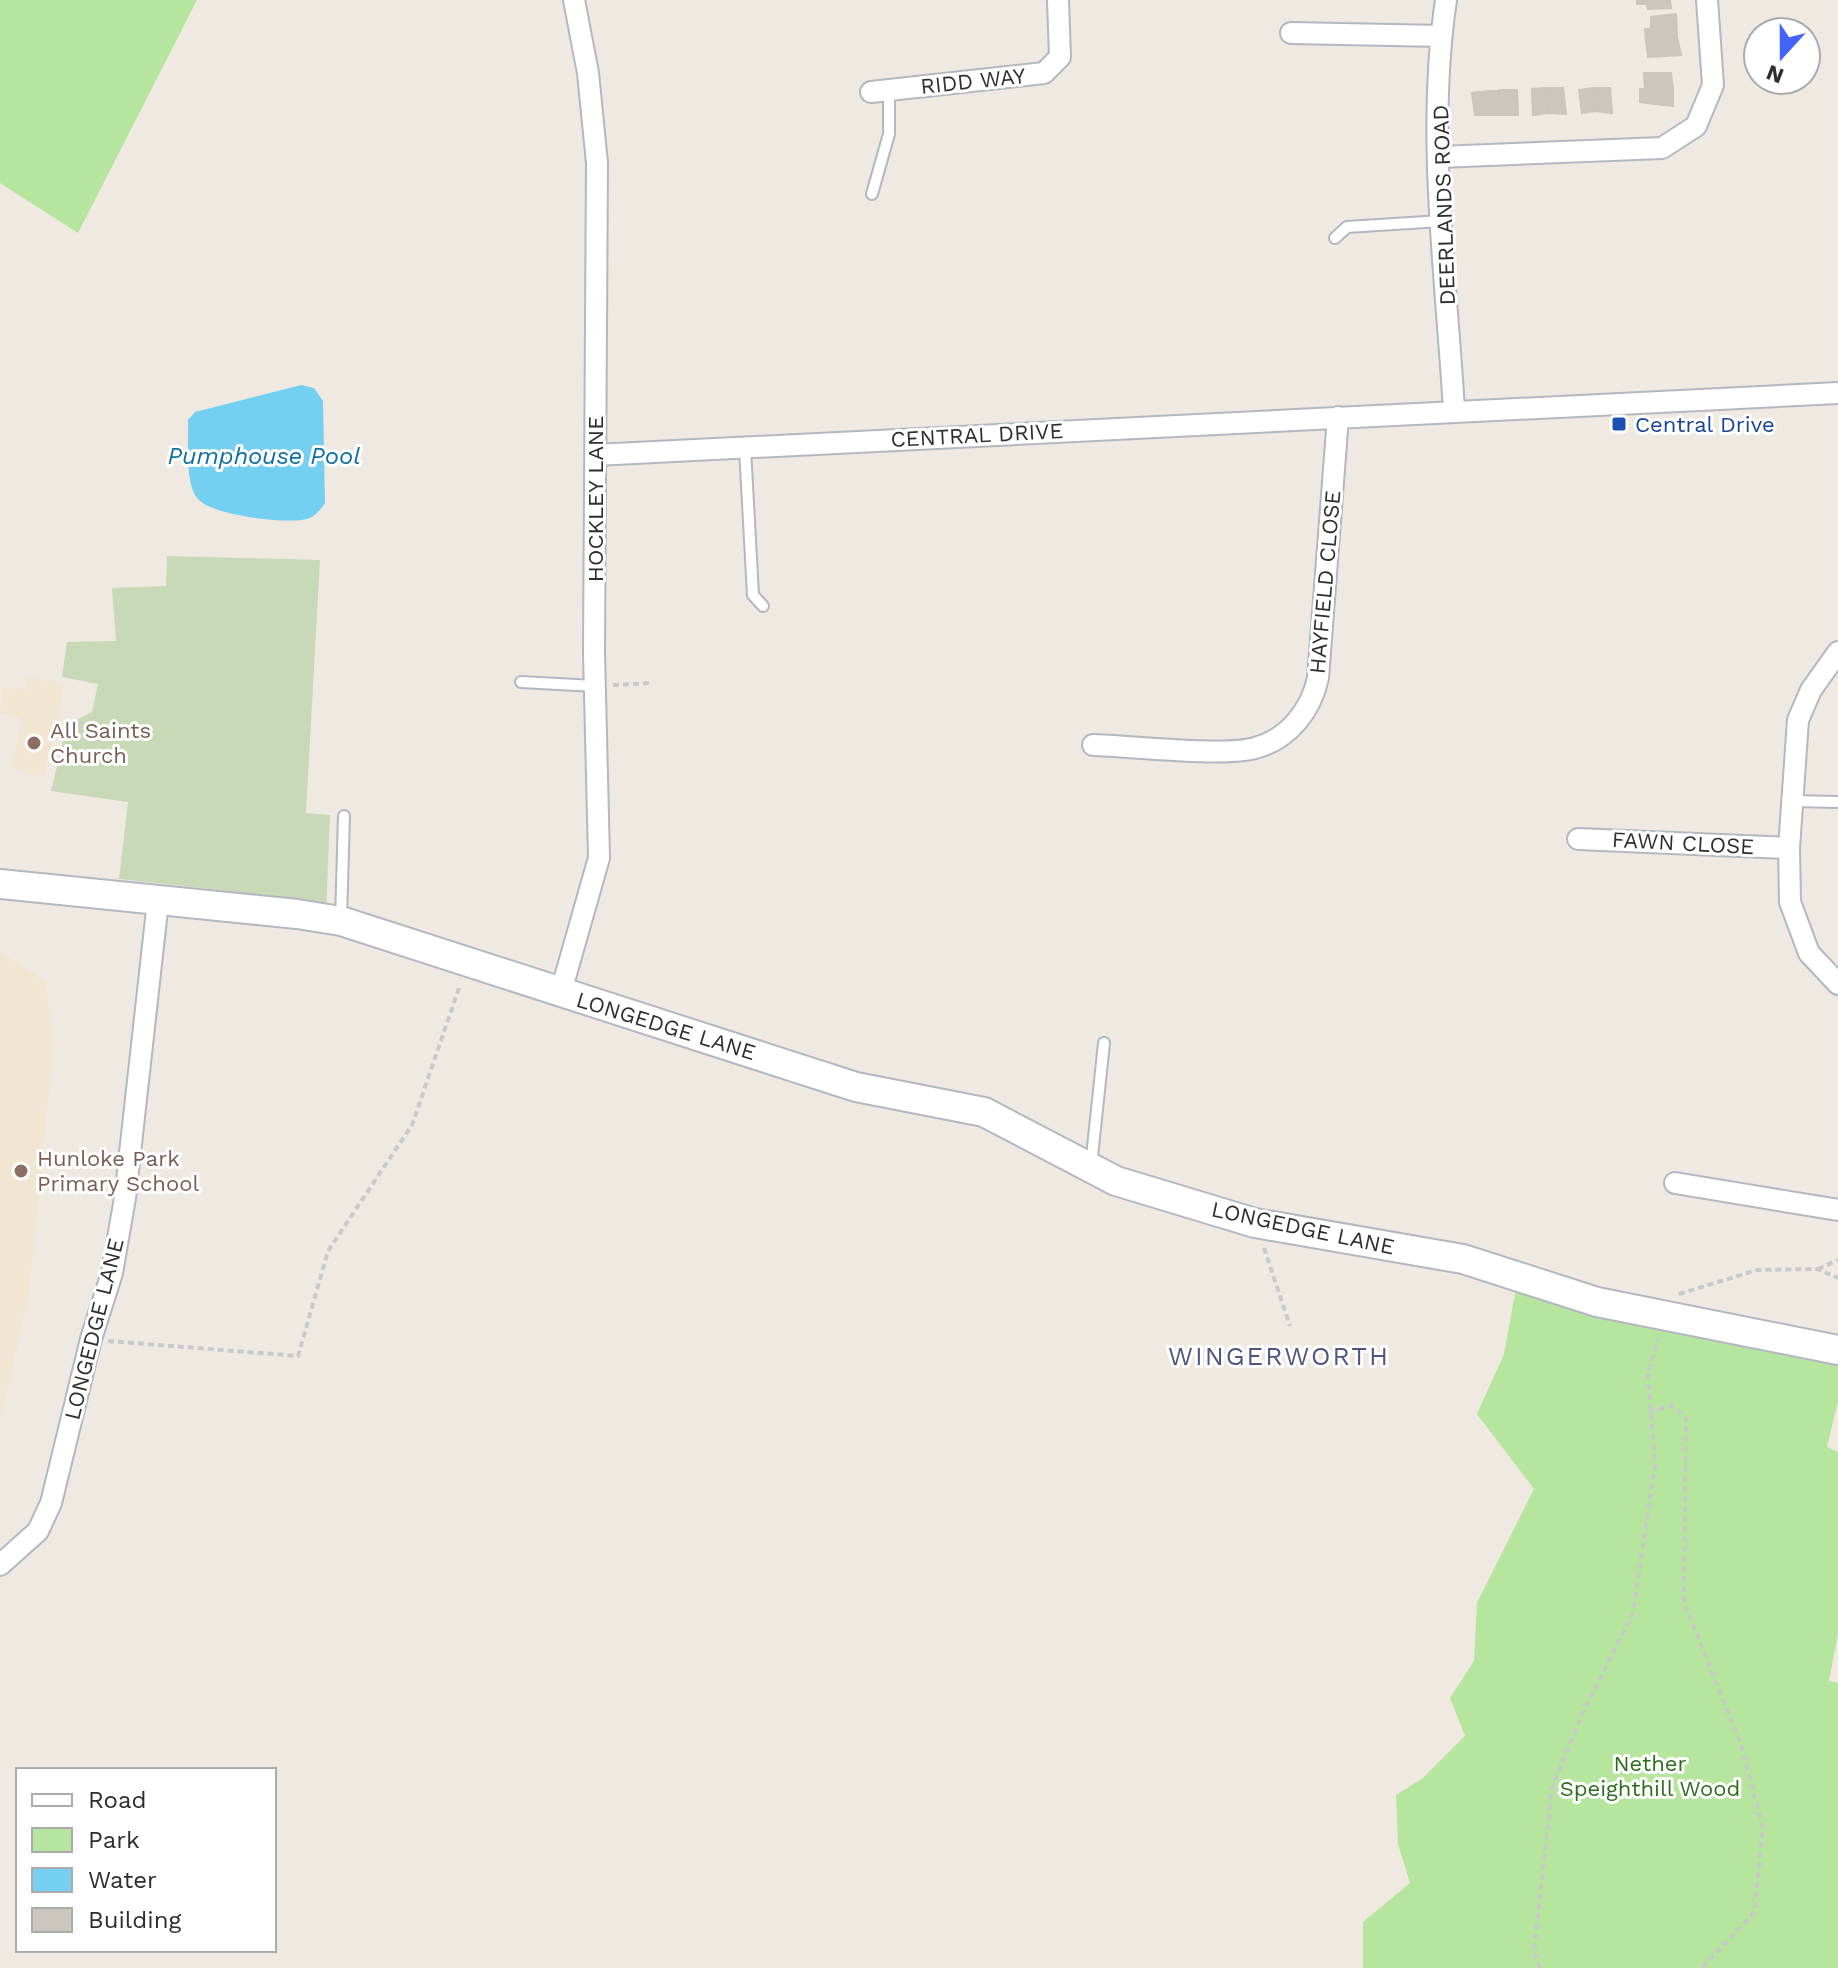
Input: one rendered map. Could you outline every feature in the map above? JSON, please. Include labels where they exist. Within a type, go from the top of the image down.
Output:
[{"type":"street","name":"HOCKLEY LANE","points":[[560,995],[599,858],[595,686],[597,163],[588,73],[574,0]]},
{"type":"street","name":"RIDD WAY","points":[[880,92],[1044,73],[1060,57],[1058,0]]},
{"type":"street","name":"DEERLANDS ROAD","points":[[1446,0],[1441,36],[1439,157],[1454,410]]},
{"type":"street","points":[[1439,157],[1662,148],[1696,126],[1713,85],[1707,0]]},
{"type":"street","points":[[1291,33],[1441,36]]},
{"type":"street","name":"CENTRAL DRIVE","points":[[595,455],[1838,393]]},
{"type":"street","name":"HAYFIELD CLOSE","points":[[1093,745],[1254,749],[1299,721],[1313,699],[1318,678],[1338,417]]},
{"type":"street","points":[[1838,652],[1811,690],[1798,720],[1789,848],[1790,902],[1809,953],[1838,984]]},
{"type":"street","name":"FAWN CLOSE","points":[[1578,839],[1789,848]]},
{"type":"street","points":[[0,884],[158,901]]},
{"type":"street","name":"LONGEDGE LANE","points":[[0,1565],[38,1531],[51,1503],[91,1339],[112,1273],[125,1198],[158,901],[341,921],[560,995],[777,1059],[856,1087],[984,1112],[1116,1181],[1255,1223],[1463,1259],[1597,1302],[1838,1350]]},
{"type":"street","points":[[1675,1183],[1838,1210]]},
{"type":"lane","points":[[872,194],[889,134],[880,92]]},
{"type":"lane","points":[[1335,238],[1347,227],[1443,221]]},
{"type":"lane","points":[[745,448],[753,595],[763,606]]},
{"type":"lane","points":[[521,682],[595,686]]},
{"type":"lane","points":[[1792,801],[1838,802]]},
{"type":"lane","points":[[341,921],[344,816]]},
{"type":"lane","points":[[1091,1168],[1104,1043]]},
{"type":"path","points":[[595,686],[651,683]]},
{"type":"path","points":[[91,1339],[298,1356],[328,1251],[412,1125],[468,963]]},
{"type":"path","points":[[1255,1223],[1290,1326]]},
{"type":"path","points":[[1540,1968],[1534,1952],[1552,1788],[1583,1712],[1633,1613],[1655,1464],[1648,1374],[1664,1316],[1681,1291],[1757,1270],[1817,1269],[1838,1260]]},
{"type":"path","points":[[1817,1269],[1838,1278]]},
{"type":"path","points":[[1649,1411],[1672,1406],[1686,1418],[1684,1602],[1740,1742],[1763,1828],[1754,1913],[1702,1968]]},
{"type":"shaded area","name":"All Saints Church","points":[[28,677],[64,685],[44,777],[11,769],[22,718],[0,713],[3,687],[24,691]]},
{"type":"shaded area","name":"Hunloke Park Primary School","points":[[0,952],[46,981],[53,1048],[29,1295],[0,1421]]},
{"type":"green space","points":[[0,0],[197,0],[78,233],[0,183]]},
{"type":"green space","points":[[167,556],[320,560],[306,813],[330,815],[326,911],[219,890],[119,879],[128,802],[51,791],[67,725],[92,712],[98,684],[62,677],[67,642],[116,641],[112,588],[166,586]]},
{"type":"green space","name":"Nether Speighthill Wood","points":[[1516,1288],[1594,1316],[1838,1363],[1838,1401],[1827,1447],[1838,1452],[1838,1633],[1829,1681],[1838,1683],[1838,1968],[1363,1968],[1363,1922],[1410,1883],[1398,1844],[1396,1795],[1423,1778],[1465,1736],[1450,1698],[1474,1661],[1477,1603],[1534,1489],[1477,1414],[1504,1354]]},
{"type":"water","name":"Pumphouse Pool","points":[[301,385],[314,388],[323,401],[325,503],[318,512],[301,520],[278,520],[231,513],[205,505],[198,499],[191,483],[188,420],[195,412]]},
{"type":"building","points":[[1637,0],[1670,0],[1671,8],[1648,9],[1647,4],[1637,4]]},
{"type":"building","points":[[1676,14],[1677,37],[1646,41],[1645,29],[1651,29],[1651,17]]},
{"type":"building","points":[[1677,37],[1681,55],[1648,57],[1646,41]]},
{"type":"building","points":[[1644,73],[1671,73],[1673,90],[1645,89]]},
{"type":"building","points":[[1546,88],[1563,88],[1566,114],[1548,113]]},
{"type":"building","points":[[1546,88],[1548,113],[1533,115],[1532,89]]},
{"type":"building","points":[[1594,88],[1610,88],[1612,113],[1596,111]]},
{"type":"building","points":[[1594,88],[1596,111],[1582,113],[1579,90]]},
{"type":"building","points":[[1640,89],[1673,90],[1673,106],[1640,102]]},
{"type":"building","points":[[1499,90],[1517,90],[1518,115],[1499,115]]},
{"type":"building","points":[[1499,90],[1499,115],[1475,115],[1472,93]]},
{"type":"place","name":"Central Drive","points":[[1619,424]]},
{"type":"place","name":"All Saints Church","points":[[34,743]]},
{"type":"place","name":"Hunloke Park Primary School","points":[[21,1171]]},
{"type":"district","name":"WINGERWORTH","points":[[1279,1356]]}]
